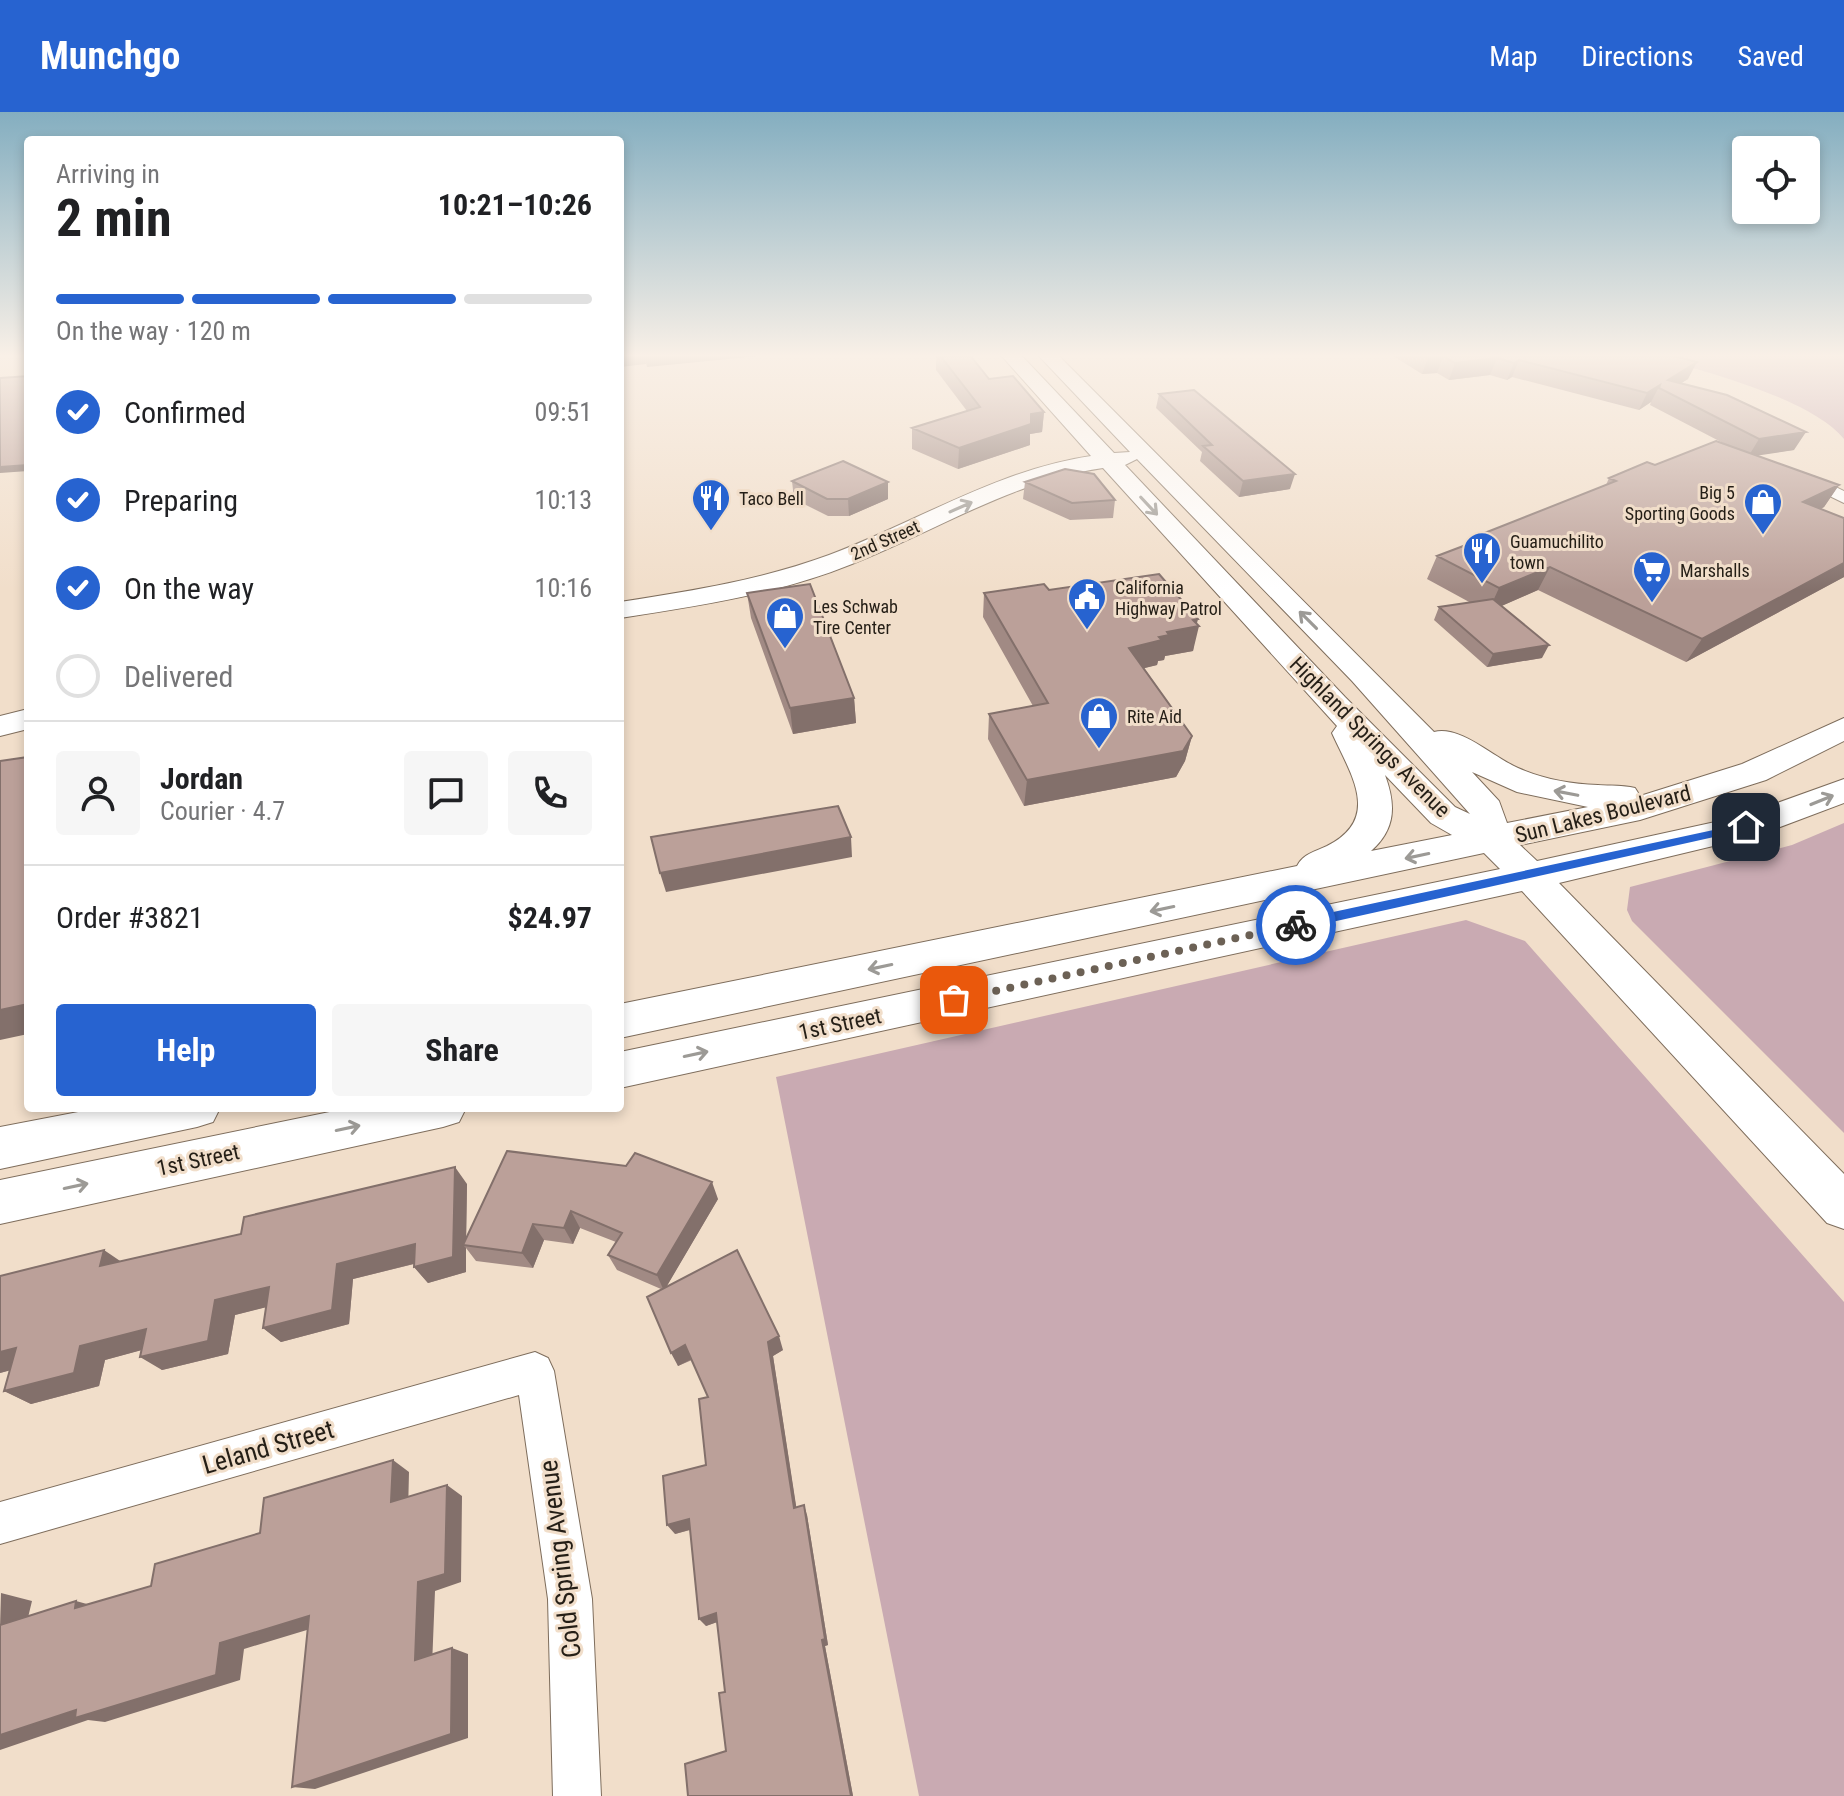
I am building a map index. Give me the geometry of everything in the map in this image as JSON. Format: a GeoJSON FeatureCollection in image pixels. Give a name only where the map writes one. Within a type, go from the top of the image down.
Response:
{"type":"FeatureCollection","features":[{"type":"Feature","properties":{"kind":"street","name":"Highland Springs Avenue"},"geometry":{"type":"LineString","coordinates":[[1081,433],[1334,704],[1443,815],[1493,841],[1528,874],[1844,1207]]}},
{"type":"Feature","properties":{"kind":"street","name":"Highland Springs Avenue"},"geometry":{"type":"LineString","coordinates":[[1123,433],[1363,675]]}},
{"type":"Feature","properties":{"kind":"street","name":"2nd Street"},"geometry":{"type":"LineString","coordinates":[[624,592],[702,580],[818,549],[1017,463],[1140,450]]}},
{"type":"Feature","properties":{"kind":"street","name":"2nd Street"},"geometry":{"type":"LineString","coordinates":[[624,609],[707,596],[798,574],[840,560],[1023,480],[1102,455]]}},
{"type":"Feature","properties":{"kind":"street"},"geometry":{"type":"LineString","coordinates":[[1813,481],[1844,498]]}},
{"type":"Feature","properties":{"kind":"street"},"geometry":{"type":"LineString","coordinates":[[1363,675],[1476,763],[1497,774],[1573,796],[1637,795],[1754,772]]}},
{"type":"Feature","properties":{"kind":"street"},"geometry":{"type":"LineString","coordinates":[[624,1020],[1493,841],[1487,809],[1363,675]]}},
{"type":"Feature","properties":{"kind":"street"},"geometry":{"type":"LineString","coordinates":[[0,705],[24,699]]}},
{"type":"Feature","properties":{"kind":"street"},"geometry":{"type":"LineString","coordinates":[[1233,894],[1341,855],[1358,843],[1372,826],[1378,810],[1377,793],[1334,704]]}},
{"type":"Feature","properties":{"kind":"street"},"geometry":{"type":"LineString","coordinates":[[0,718],[24,712]]}},
{"type":"Feature","properties":{"kind":"street"},"geometry":{"type":"LineString","coordinates":[[0,726],[24,720]]}},
{"type":"Feature","properties":{"kind":"street","name":"Sun Lakes Boulevard"},"geometry":{"type":"LineString","coordinates":[[1493,841],[1640,808],[1754,772],[1844,728]]}},
{"type":"Feature","properties":{"kind":"street","name":"Sun Lakes Boulevard"},"geometry":{"type":"LineString","coordinates":[[1528,874],[1746,827],[1844,790]]}},
{"type":"Feature","properties":{"kind":"street","name":"1st Street"},"geometry":{"type":"LineString","coordinates":[[624,1069],[1528,874]]}},
{"type":"Feature","properties":{"kind":"street"},"geometry":{"type":"LineString","coordinates":[[0,1148],[177,1112]]}},
{"type":"Feature","properties":{"kind":"street","name":"1st Street"},"geometry":{"type":"LineString","coordinates":[[0,1202],[424,1112]]}},
{"type":"Feature","properties":{"kind":"street","name":"Leland Street"},"geometry":{"type":"LineString","coordinates":[[0,1523],[535,1371]]}},
{"type":"Feature","properties":{"kind":"street","name":"Cold Spring Avenue"},"geometry":{"type":"LineString","coordinates":[[535,1371],[570,1599],[577,1796]]}},
{"type":"Feature","properties":{"kind":"shaded area"},"geometry":{"type":"Polygon","coordinates":[[[1844,823],[1844,1133],[1632,921],[1627,910],[1630,887],[1792,845],[1844,823]]]}},
{"type":"Feature","properties":{"kind":"shaded area"},"geometry":{"type":"Polygon","coordinates":[[[1466,920],[1525,941],[1844,1302],[1844,1796],[919,1796],[776,1077],[1466,920]]]}},
{"type":"Feature","properties":{"kind":"building"},"geometry":{"type":"Polygon","coordinates":[[[0,433],[24,433],[24,465],[0,467],[0,433]]]}},
{"type":"Feature","properties":{"kind":"building"},"geometry":{"type":"Polygon","coordinates":[[[923,433],[1005,433],[959,448],[923,433]]]}},
{"type":"Feature","properties":{"kind":"building"},"geometry":{"type":"Polygon","coordinates":[[[1199,433],[1245,433],[1295,474],[1243,481],[1203,446],[1212,445],[1199,433]]]}},
{"type":"Feature","properties":{"kind":"building"},"geometry":{"type":"Polygon","coordinates":[[[1746,433],[1802,433],[1759,439],[1746,433]]]}},
{"type":"Feature","properties":{"kind":"building"},"geometry":{"type":"Polygon","coordinates":[[[1716,441],[1839,485],[1803,502],[1844,518],[1844,563],[1702,639],[1550,567],[1499,588],[1437,556],[1487,537],[1482,534],[1616,481],[1609,478],[1647,462],[1655,465],[1716,441]]]}},
{"type":"Feature","properties":{"kind":"building"},"geometry":{"type":"Polygon","coordinates":[[[843,461],[888,482],[848,499],[827,499],[792,481],[843,461]]]}},
{"type":"Feature","properties":{"kind":"building"},"geometry":{"type":"Polygon","coordinates":[[[1065,469],[1094,474],[1115,500],[1072,503],[1025,482],[1065,469]]]}},
{"type":"Feature","properties":{"kind":"building"},"geometry":{"type":"Polygon","coordinates":[[[1159,574],[1198,619],[1193,620],[1199,626],[1167,632],[1169,635],[1159,637],[1162,640],[1129,648],[1192,736],[1183,751],[1027,780],[989,714],[1048,703],[984,593],[1044,584],[1049,590],[1159,574]]]}},
{"type":"Feature","properties":{"kind":"building"},"geometry":{"type":"Polygon","coordinates":[[[810,584],[854,698],[790,708],[747,593],[810,584]]]}},
{"type":"Feature","properties":{"kind":"building"},"geometry":{"type":"Polygon","coordinates":[[[1493,599],[1549,645],[1493,654],[1439,607],[1493,599]]]}},
{"type":"Feature","properties":{"kind":"building"},"geometry":{"type":"Polygon","coordinates":[[[24,758],[24,1005],[0,1010],[0,761],[24,758]]]}},
{"type":"Feature","properties":{"kind":"building"},"geometry":{"type":"Polygon","coordinates":[[[838,806],[851,837],[660,873],[651,837],[838,806]]]}},
{"type":"Feature","properties":{"kind":"building"},"geometry":{"type":"Polygon","coordinates":[[[507,1151],[626,1166],[635,1153],[712,1182],[657,1275],[608,1255],[622,1233],[571,1211],[564,1228],[533,1224],[522,1253],[463,1245],[507,1151]]]}},
{"type":"Feature","properties":{"kind":"building"},"geometry":{"type":"Polygon","coordinates":[[[455,1167],[453,1257],[414,1267],[415,1244],[337,1264],[332,1310],[263,1328],[269,1287],[215,1300],[208,1341],[140,1357],[146,1329],[80,1346],[74,1373],[4,1391],[16,1348],[0,1352],[0,1276],[104,1250],[100,1266],[241,1234],[244,1217],[455,1167]]]}},
{"type":"Feature","properties":{"kind":"building"},"geometry":{"type":"Polygon","coordinates":[[[737,1250],[779,1336],[768,1342],[794,1508],[804,1505],[825,1639],[822,1640],[851,1796],[688,1796],[685,1764],[726,1751],[719,1693],[725,1692],[716,1613],[699,1619],[689,1519],[667,1525],[663,1476],[706,1465],[699,1399],[708,1397],[685,1345],[671,1353],[647,1297],[737,1250]]]}},
{"type":"Feature","properties":{"kind":"building"},"geometry":{"type":"Polygon","coordinates":[[[393,1460],[391,1502],[447,1485],[445,1574],[418,1582],[415,1660],[452,1648],[451,1734],[292,1787],[309,1616],[220,1643],[216,1675],[75,1718],[76,1710],[0,1735],[0,1625],[76,1601],[75,1608],[151,1586],[155,1564],[260,1533],[264,1498],[393,1460]]]}},
{"type":"Feature","properties":{"kind":"way so far"},"geometry":{"type":"LineString","coordinates":[[954,1000],[1296,925]]}},
{"type":"Feature","properties":{"kind":"place","name":"Taco Bell"},"geometry":{"type":"Point","coordinates":[711,532]}},
{"type":"Feature","properties":{"kind":"place","name":"Big 5 Sporting Goods"},"geometry":{"type":"Point","coordinates":[1763,536]}},
{"type":"Feature","properties":{"kind":"place","name":"Guamuchilito town"},"geometry":{"type":"Point","coordinates":[1482,585]}},
{"type":"Feature","properties":{"kind":"place","name":"Marshalls"},"geometry":{"type":"Point","coordinates":[1652,604]}},
{"type":"Feature","properties":{"kind":"place","name":"California Highway Patrol"},"geometry":{"type":"Point","coordinates":[1087,631]}},
{"type":"Feature","properties":{"kind":"place","name":"Les Schwab Tire Center"},"geometry":{"type":"Point","coordinates":[785,650]}},
{"type":"Feature","properties":{"kind":"place","name":"Rite Aid"},"geometry":{"type":"Point","coordinates":[1099,750]}},
{"type":"Feature","properties":{"kind":"route"},"geometry":{"type":"LineString","coordinates":[[1296,925],[1746,827]]}}]}
